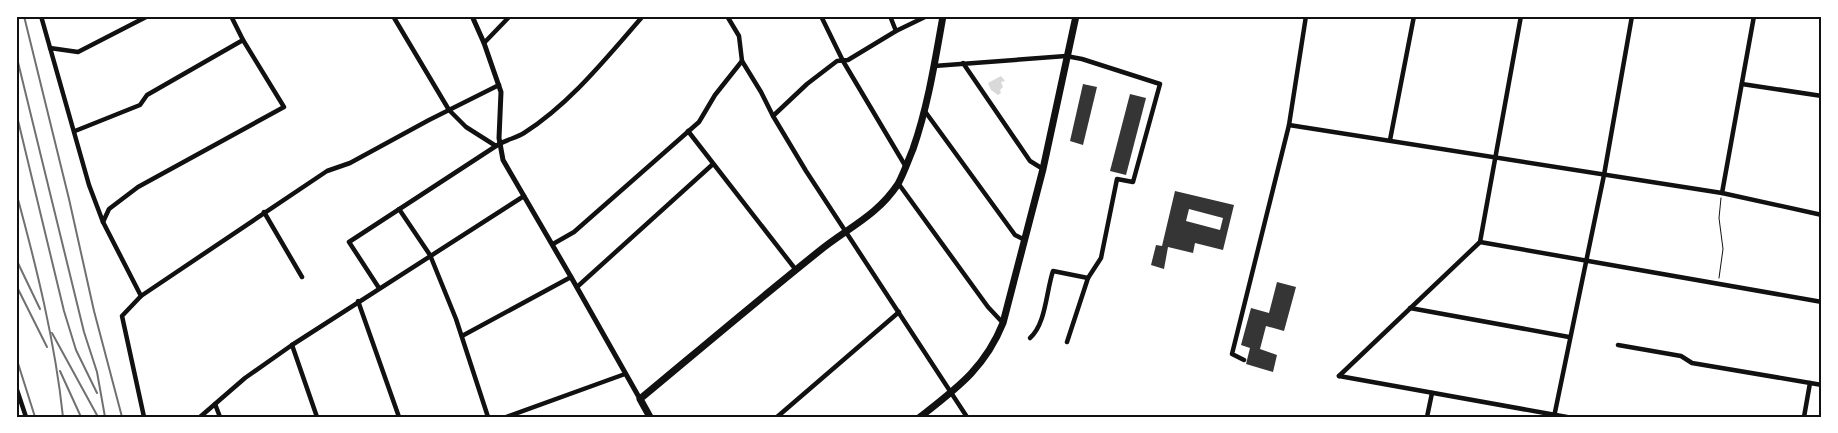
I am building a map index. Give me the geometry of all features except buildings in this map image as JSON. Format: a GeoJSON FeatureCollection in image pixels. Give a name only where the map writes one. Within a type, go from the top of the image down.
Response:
{"type":"FeatureCollection","features":[{"type":"Feature","properties":{"kind":"main road"},"geometry":{"type":"LineString","coordinates":[[650,417],[640,399],[796,270],[866,219],[884,202],[898,183],[906,167],[924,110],[943,16]]}},
{"type":"Feature","properties":{"kind":"main road"},"geometry":{"type":"LineString","coordinates":[[920,417],[952,392],[971,374],[987,355],[1003,323],[1043,168],[1076,16]]}},
{"type":"Feature","properties":{"kind":"street"},"geometry":{"type":"LineString","coordinates":[[41,16],[89,185],[103,222],[140,296]]}},
{"type":"Feature","properties":{"kind":"street"},"geometry":{"type":"LineString","coordinates":[[50,48],[78,52],[148,16]]}},
{"type":"Feature","properties":{"kind":"street"},"geometry":{"type":"LineString","coordinates":[[103,222],[109,209],[138,187],[284,107],[243,40],[231,16]]}},
{"type":"Feature","properties":{"kind":"street"},"geometry":{"type":"LineString","coordinates":[[393,16],[449,110],[466,127],[498,145]]}},
{"type":"Feature","properties":{"kind":"street"},"geometry":{"type":"LineString","coordinates":[[472,16],[499,85],[502,99],[498,145],[504,160],[553,244],[624,374],[640,399]]}},
{"type":"Feature","properties":{"kind":"street"},"geometry":{"type":"LineString","coordinates":[[484,43],[510,16]]}},
{"type":"Feature","properties":{"kind":"street"},"geometry":{"type":"LineString","coordinates":[[379,288],[349,242],[498,145],[525,132],[584,82],[643,16]]}},
{"type":"Feature","properties":{"kind":"street"},"geometry":{"type":"LineString","coordinates":[[727,16],[739,36],[742,61],[773,116],[967,417]]}},
{"type":"Feature","properties":{"kind":"street"},"geometry":{"type":"LineString","coordinates":[[821,16],[843,61],[906,167]]}},
{"type":"Feature","properties":{"kind":"street"},"geometry":{"type":"LineString","coordinates":[[890,16],[896,32]]}},
{"type":"Feature","properties":{"kind":"street"},"geometry":{"type":"LineString","coordinates":[[773,116],[807,84],[837,62],[848,60],[927,16]]}},
{"type":"Feature","properties":{"kind":"street"},"geometry":{"type":"LineString","coordinates":[[1244,360],[1232,354],[1289,124],[1306,16]]}},
{"type":"Feature","properties":{"kind":"street"},"geometry":{"type":"LineString","coordinates":[[1390,140],[1414,16]]}},
{"type":"Feature","properties":{"kind":"street"},"geometry":{"type":"LineString","coordinates":[[1521,16],[1480,242],[1339,376],[1567,417]]}},
{"type":"Feature","properties":{"kind":"street"},"geometry":{"type":"LineString","coordinates":[[1554,416],[1604,175],[1632,16]]}},
{"type":"Feature","properties":{"kind":"street"},"geometry":{"type":"LineString","coordinates":[[1722,193],[1754,16]]}},
{"type":"Feature","properties":{"kind":"street"},"geometry":{"type":"LineString","coordinates":[[75,131],[140,106],[147,95],[243,40]]}},
{"type":"Feature","properties":{"kind":"street"},"geometry":{"type":"LineString","coordinates":[[934,66],[1066,56],[1160,84],[1133,182],[1117,179],[1101,258],[1088,278],[1067,342]]}},
{"type":"Feature","properties":{"kind":"street"},"geometry":{"type":"LineString","coordinates":[[553,244],[574,232],[699,122],[714,95],[742,61]]}},
{"type":"Feature","properties":{"kind":"street"},"geometry":{"type":"LineString","coordinates":[[963,63],[1030,161],[1043,168]]}},
{"type":"Feature","properties":{"kind":"street"},"geometry":{"type":"LineString","coordinates":[[1742,84],[1822,96]]}},
{"type":"Feature","properties":{"kind":"street"},"geometry":{"type":"LineString","coordinates":[[144,417],[122,316],[140,296],[327,171],[350,163],[499,85]]}},
{"type":"Feature","properties":{"kind":"street"},"geometry":{"type":"LineString","coordinates":[[924,110],[1015,235],[1025,240]]}},
{"type":"Feature","properties":{"kind":"street"},"geometry":{"type":"LineString","coordinates":[[1289,124],[1722,193],[1822,215]]}},
{"type":"Feature","properties":{"kind":"street"},"geometry":{"type":"LineString","coordinates":[[688,131],[796,270]]}},
{"type":"Feature","properties":{"kind":"street"},"geometry":{"type":"LineString","coordinates":[[577,287],[713,164]]}},
{"type":"Feature","properties":{"kind":"street"},"geometry":{"type":"LineString","coordinates":[[898,183],[988,307],[1003,323]]}},
{"type":"Feature","properties":{"kind":"street"},"geometry":{"type":"LineString","coordinates":[[200,417],[246,378],[292,345],[524,196]]}},
{"type":"Feature","properties":{"kind":"street"},"geometry":{"type":"LineString","coordinates":[[399,209],[430,255],[462,336],[488,417]]}},
{"type":"Feature","properties":{"kind":"street"},"geometry":{"type":"LineString","coordinates":[[264,212],[302,277]]}},
{"type":"Feature","properties":{"kind":"street"},"geometry":{"type":"LineString","coordinates":[[1480,242],[1822,302]]}},
{"type":"Feature","properties":{"kind":"street"},"geometry":{"type":"LineString","coordinates":[[1030,338],[1037,332],[1041,322],[1053,271],[1088,278]]}},
{"type":"Feature","properties":{"kind":"street"},"geometry":{"type":"LineString","coordinates":[[462,336],[571,277]]}},
{"type":"Feature","properties":{"kind":"street"},"geometry":{"type":"LineString","coordinates":[[358,301],[398,417]]}},
{"type":"Feature","properties":{"kind":"street"},"geometry":{"type":"LineString","coordinates":[[1410,308],[1569,337]]}},
{"type":"Feature","properties":{"kind":"street"},"geometry":{"type":"LineString","coordinates":[[778,417],[899,312]]}},
{"type":"Feature","properties":{"kind":"street"},"geometry":{"type":"LineString","coordinates":[[292,345],[317,417]]}},
{"type":"Feature","properties":{"kind":"street"},"geometry":{"type":"LineString","coordinates":[[1618,345],[1681,356],[1692,363],[1822,385]]}},
{"type":"Feature","properties":{"kind":"street"},"geometry":{"type":"LineString","coordinates":[[506,417],[624,374]]}},
{"type":"Feature","properties":{"kind":"street"},"geometry":{"type":"LineString","coordinates":[[1804,417],[1810,383]]}},
{"type":"Feature","properties":{"kind":"street"},"geometry":{"type":"LineString","coordinates":[[16,387],[26,417]]}},
{"type":"Feature","properties":{"kind":"street"},"geometry":{"type":"LineString","coordinates":[[1427,417],[1432,393]]}},
{"type":"Feature","properties":{"kind":"street"},"geometry":{"type":"LineString","coordinates":[[215,404],[220,417]]}},
{"type":"Feature","properties":{"kind":"path"},"geometry":{"type":"LineString","coordinates":[[1718,284],[1724,250],[1719,218],[1722,193]]}},
{"type":"Feature","properties":{"kind":"shaded area"},"geometry":{"type":"Polygon","coordinates":[[[1001,76],[1005,81],[1001,82],[1003,87],[998,95],[991,90],[988,83],[1001,76]]]}},
{"type":"Feature","properties":{"kind":"railway"},"geometry":{"type":"LineString","coordinates":[[24,16],[69,199],[94,311],[122,417]]}},
{"type":"Feature","properties":{"kind":"railway"},"geometry":{"type":"LineString","coordinates":[[16,54],[84,332],[97,372],[105,417]]}},
{"type":"Feature","properties":{"kind":"railway"},"geometry":{"type":"LineString","coordinates":[[16,112],[64,311],[76,350],[97,393]]}},
{"type":"Feature","properties":{"kind":"railway"},"geometry":{"type":"LineString","coordinates":[[16,192],[44,303],[60,389],[63,417]]}},
{"type":"Feature","properties":{"kind":"railway"},"geometry":{"type":"LineString","coordinates":[[16,259],[40,309]]}},
{"type":"Feature","properties":{"kind":"railway"},"geometry":{"type":"LineString","coordinates":[[16,285],[47,347]]}},
{"type":"Feature","properties":{"kind":"railway"},"geometry":{"type":"LineString","coordinates":[[52,333],[98,417]]}},
{"type":"Feature","properties":{"kind":"railway"},"geometry":{"type":"LineString","coordinates":[[16,357],[35,417]]}},
{"type":"Feature","properties":{"kind":"railway"},"geometry":{"type":"LineString","coordinates":[[60,371],[81,417]]}}]}
